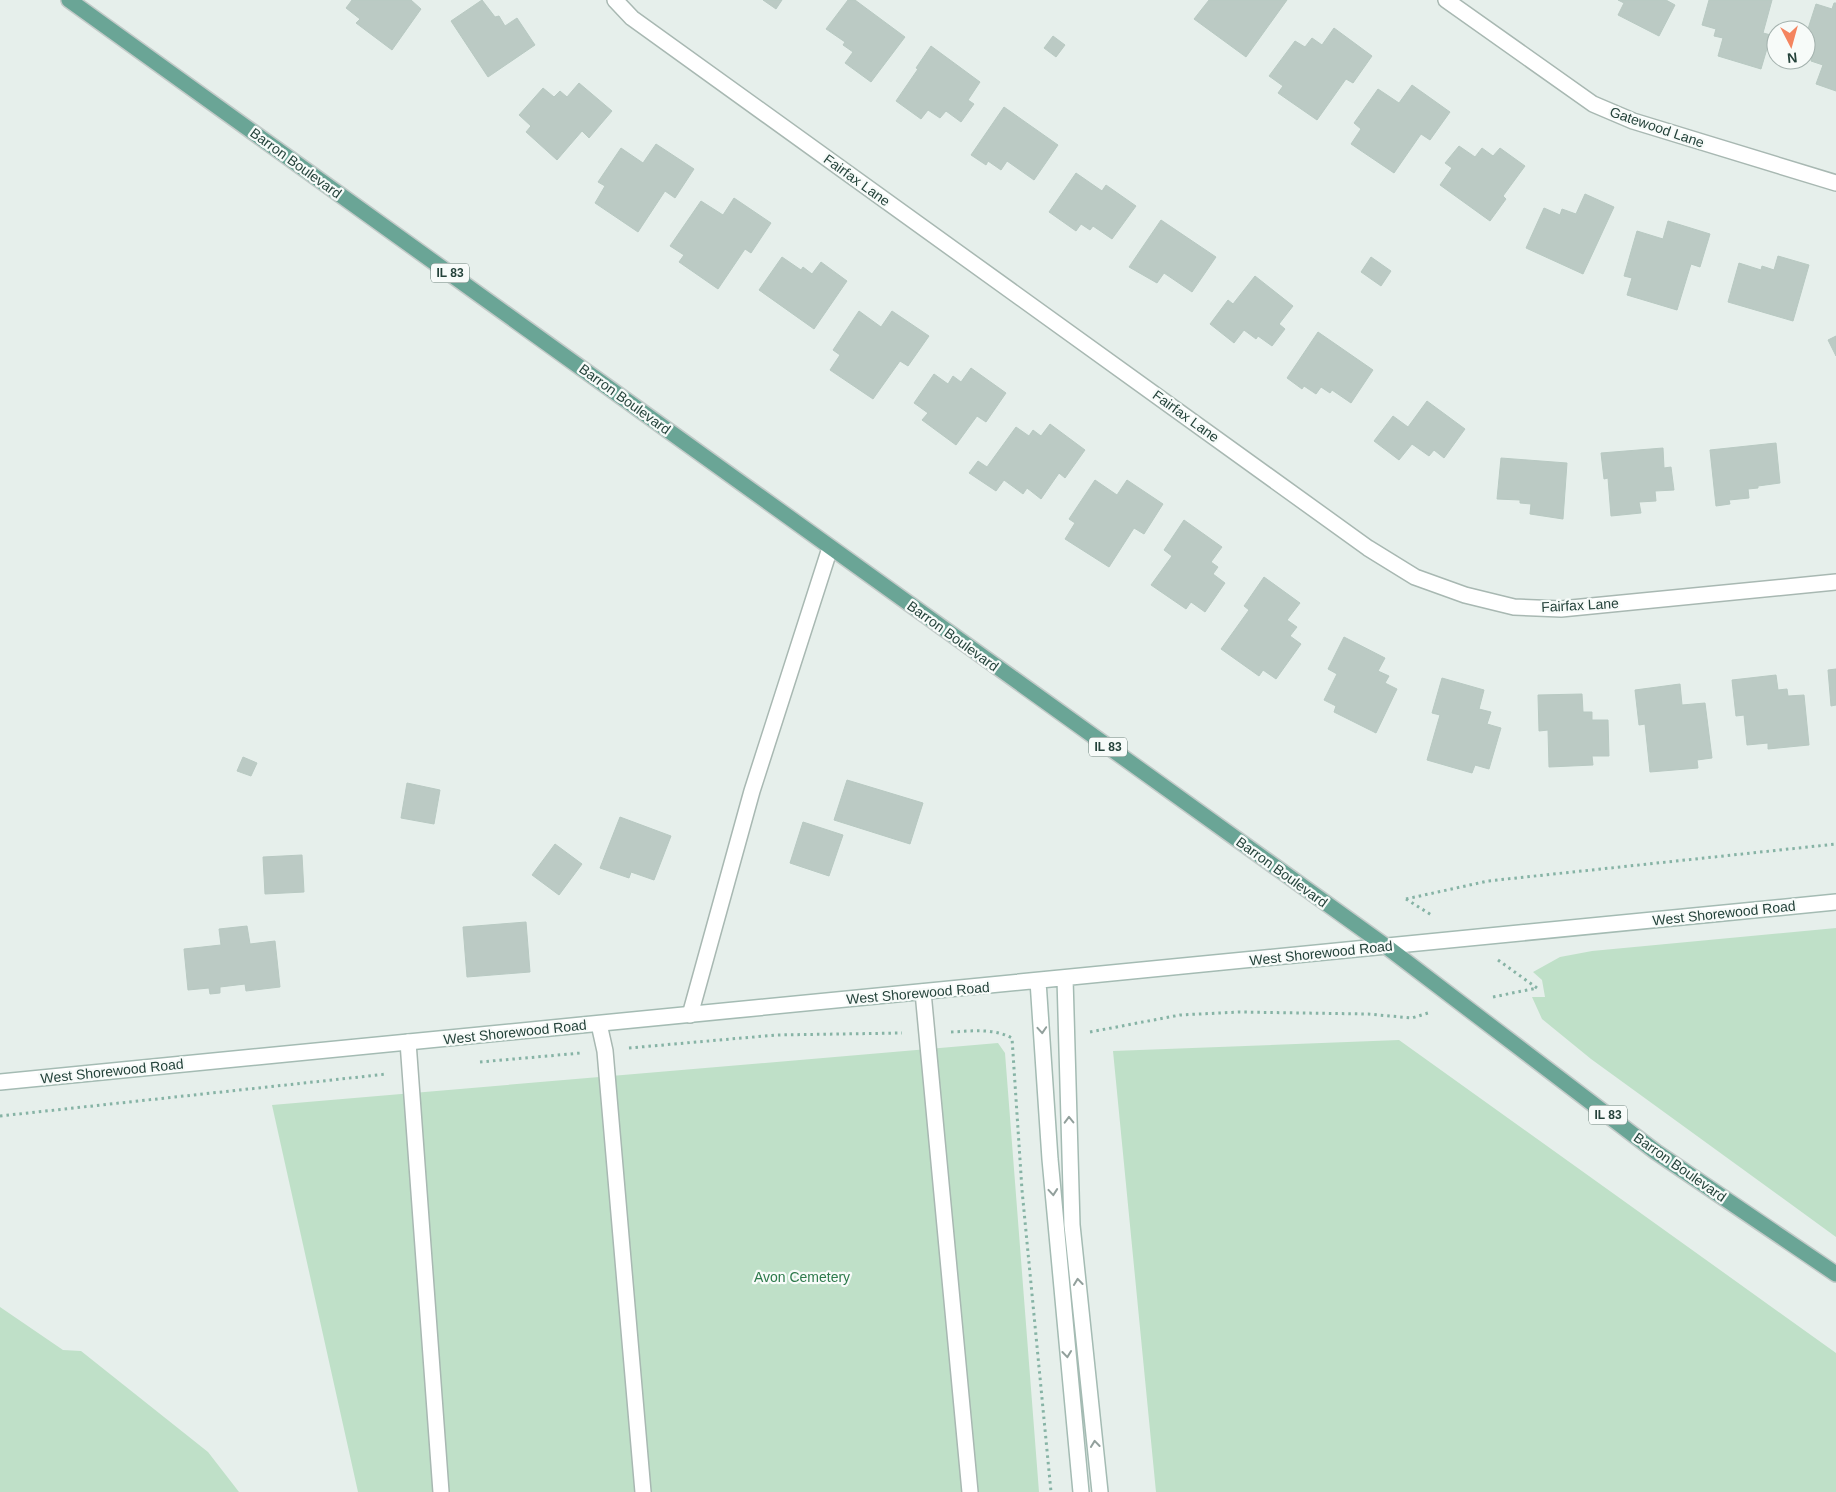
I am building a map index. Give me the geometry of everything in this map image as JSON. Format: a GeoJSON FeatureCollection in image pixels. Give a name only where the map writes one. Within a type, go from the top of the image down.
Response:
{"type":"FeatureCollection","features":[{"type":"Feature","properties":{"kind":"main road","name":"Barron Boulevard"},"geometry":{"type":"LineString","coordinates":[[69,0],[1387,947],[1656,1152],[1836,1274]]}},
{"type":"Feature","properties":{"kind":"street","name":"Fairfax Lane"},"geometry":{"type":"LineString","coordinates":[[615,0],[632,18],[1368,548],[1415,577],[1465,595],[1514,606],[1561,609],[1836,582]]}},
{"type":"Feature","properties":{"kind":"street","name":"Gatewood Lane"},"geometry":{"type":"LineString","coordinates":[[1446,0],[1593,104],[1633,121],[1836,183]]}},
{"type":"Feature","properties":{"kind":"street"},"geometry":{"type":"LineString","coordinates":[[690,1014],[752,791],[830,548]]}},
{"type":"Feature","properties":{"kind":"street","name":"West Shorewood Road"},"geometry":{"type":"LineString","coordinates":[[0,1082],[1836,902]]}},
{"type":"Feature","properties":{"kind":"street"},"geometry":{"type":"LineString","coordinates":[[1065,978],[1072,1226],[1100,1492]]}},
{"type":"Feature","properties":{"kind":"street"},"geometry":{"type":"LineString","coordinates":[[1038,981],[1050,1159],[1081,1492]]}},
{"type":"Feature","properties":{"kind":"street"},"geometry":{"type":"LineString","coordinates":[[923,992],[970,1492]]}},
{"type":"Feature","properties":{"kind":"street"},"geometry":{"type":"LineString","coordinates":[[599,1024],[605,1051],[643,1492]]}},
{"type":"Feature","properties":{"kind":"street"},"geometry":{"type":"LineString","coordinates":[[408,1042],[441,1492]]}},
{"type":"Feature","properties":{"kind":"path"},"geometry":{"type":"LineString","coordinates":[[1406,899],[1488,881],[1836,844]]}},
{"type":"Feature","properties":{"kind":"path"},"geometry":{"type":"LineString","coordinates":[[1067,1033],[1090,1032],[1180,1015],[1238,1012],[1368,1014],[1412,1018]]}},
{"type":"Feature","properties":{"kind":"path"},"geometry":{"type":"LineString","coordinates":[[479,1062],[776,1036],[989,1031],[1002,1033],[1012,1038],[1042,1035]]}},
{"type":"Feature","properties":{"kind":"path"},"geometry":{"type":"LineString","coordinates":[[1012,1038],[1022,1190],[1050,1492]]}},
{"type":"Feature","properties":{"kind":"path"},"geometry":{"type":"LineString","coordinates":[[0,1116],[378,1076],[410,1068]]}},
{"type":"Feature","properties":{"kind":"green space"},"geometry":{"type":"Polygon","coordinates":[[[1836,928],[1836,1237],[1591,1059],[1542,1019],[1532,997],[1545,997],[1542,980],[1533,972],[1560,957],[1592,951],[1836,928]]]}},
{"type":"Feature","properties":{"kind":"green space"},"geometry":{"type":"Polygon","coordinates":[[[1399,1040],[1836,1353],[1836,1492],[1156,1492],[1113,1051],[1399,1040]]]}},
{"type":"Feature","properties":{"kind":"green space","name":"Avon Cemetery"},"geometry":{"type":"Polygon","coordinates":[[[998,1043],[1005,1053],[1039,1492],[358,1492],[272,1105],[998,1043]]]}},
{"type":"Feature","properties":{"kind":"green space"},"geometry":{"type":"Polygon","coordinates":[[[0,1307],[63,1350],[81,1351],[208,1452],[239,1492],[0,1492],[0,1307]]]}},
{"type":"Feature","properties":{"kind":"building"},"geometry":{"type":"Polygon","coordinates":[[[352,0],[411,0],[421,9],[392,50],[356,23],[360,19],[346,8],[352,0]]]}},
{"type":"Feature","properties":{"kind":"building"},"geometry":{"type":"Polygon","coordinates":[[[482,0],[495,17],[499,16],[505,26],[517,18],[535,45],[488,77],[451,21],[482,0]]]}},
{"type":"Feature","properties":{"kind":"building"},"geometry":{"type":"Polygon","coordinates":[[[763,0],[782,0],[776,9],[763,0]]]}},
{"type":"Feature","properties":{"kind":"building"},"geometry":{"type":"Polygon","coordinates":[[[848,0],[855,0],[905,37],[871,82],[845,63],[853,52],[843,45],[845,42],[826,29],[848,0]]]}},
{"type":"Feature","properties":{"kind":"building"},"geometry":{"type":"Polygon","coordinates":[[[1209,0],[1287,0],[1246,57],[1194,19],[1209,0]]]}},
{"type":"Feature","properties":{"kind":"building"},"geometry":{"type":"Polygon","coordinates":[[[1618,0],[1666,0],[1675,5],[1659,36],[1618,15],[1624,3],[1618,0]]]}},
{"type":"Feature","properties":{"kind":"building"},"geometry":{"type":"Polygon","coordinates":[[[1709,0],[1772,0],[1763,33],[1766,34],[1766,52],[1761,69],[1718,56],[1723,38],[1714,36],[1716,29],[1702,25],[1709,0]]]}},
{"type":"Feature","properties":{"kind":"building"},"geometry":{"type":"Polygon","coordinates":[[[1834,3],[1836,3],[1836,91],[1816,84],[1823,65],[1816,63],[1816,20],[1811,20],[1816,4],[1832,9],[1834,3]]]}},
{"type":"Feature","properties":{"kind":"building"},"geometry":{"type":"Polygon","coordinates":[[[1334,28],[1372,56],[1353,83],[1346,79],[1317,120],[1278,93],[1283,86],[1269,76],[1295,41],[1305,47],[1312,38],[1322,45],[1334,28]]]}},
{"type":"Feature","properties":{"kind":"building"},"geometry":{"type":"Polygon","coordinates":[[[1053,36],[1065,45],[1056,57],[1044,48],[1053,36]]]}},
{"type":"Feature","properties":{"kind":"building"},"geometry":{"type":"Polygon","coordinates":[[[931,46],[980,82],[968,100],[974,104],[961,122],[946,111],[940,118],[928,110],[921,119],[896,101],[931,46]]]}},
{"type":"Feature","properties":{"kind":"building"},"geometry":{"type":"Polygon","coordinates":[[[579,83],[612,111],[589,138],[582,131],[557,160],[526,132],[531,126],[519,115],[543,88],[554,97],[560,91],[567,97],[579,83]]]}},
{"type":"Feature","properties":{"kind":"building"},"geometry":{"type":"Polygon","coordinates":[[[1412,85],[1450,112],[1430,140],[1421,134],[1394,173],[1351,144],[1361,129],[1354,123],[1378,89],[1399,103],[1412,85]]]}},
{"type":"Feature","properties":{"kind":"building"},"geometry":{"type":"Polygon","coordinates":[[[1004,107],[1058,145],[1034,180],[1007,161],[1001,170],[988,161],[986,165],[971,155],[1004,107]]]}},
{"type":"Feature","properties":{"kind":"building"},"geometry":{"type":"Polygon","coordinates":[[[656,144],[694,169],[675,198],[665,191],[638,232],[595,203],[605,186],[598,182],[621,148],[643,163],[656,144]]]}},
{"type":"Feature","properties":{"kind":"building"},"geometry":{"type":"Polygon","coordinates":[[[1459,146],[1475,157],[1482,148],[1493,156],[1500,148],[1525,166],[1503,196],[1506,199],[1490,221],[1440,185],[1452,168],[1445,163],[1459,146]]]}},
{"type":"Feature","properties":{"kind":"building"},"geometry":{"type":"Polygon","coordinates":[[[1076,173],[1102,191],[1106,185],[1136,206],[1112,239],[1093,226],[1090,230],[1081,224],[1076,231],[1049,212],[1076,173]]]}},
{"type":"Feature","properties":{"kind":"building"},"geometry":{"type":"Polygon","coordinates":[[[1585,194],[1614,207],[1583,274],[1526,248],[1544,208],[1560,215],[1562,209],[1576,214],[1585,194]]]}},
{"type":"Feature","properties":{"kind":"building"},"geometry":{"type":"Polygon","coordinates":[[[734,198],[771,223],[751,253],[745,249],[718,289],[679,262],[684,255],[670,246],[701,201],[723,215],[734,198]]]}},
{"type":"Feature","properties":{"kind":"building"},"geometry":{"type":"Polygon","coordinates":[[[1161,220],[1216,257],[1192,292],[1164,273],[1157,283],[1129,267],[1161,220]]]}},
{"type":"Feature","properties":{"kind":"building"},"geometry":{"type":"Polygon","coordinates":[[[1668,221],[1710,234],[1700,267],[1691,264],[1677,310],[1627,295],[1632,278],[1624,276],[1637,231],[1663,239],[1668,221]]]}},
{"type":"Feature","properties":{"kind":"building"},"geometry":{"type":"Polygon","coordinates":[[[1778,256],[1809,265],[1793,321],[1728,302],[1739,263],[1761,270],[1762,266],[1774,270],[1778,256]]]}},
{"type":"Feature","properties":{"kind":"building"},"geometry":{"type":"Polygon","coordinates":[[[782,257],[801,270],[803,267],[812,274],[821,262],[847,281],[814,329],[759,290],[782,257]]]}},
{"type":"Feature","properties":{"kind":"building"},"geometry":{"type":"Polygon","coordinates":[[[1371,257],[1391,271],[1381,286],[1361,272],[1371,257]]]}},
{"type":"Feature","properties":{"kind":"building"},"geometry":{"type":"Polygon","coordinates":[[[1255,276],[1293,306],[1279,324],[1285,329],[1272,346],[1258,336],[1256,339],[1244,330],[1234,343],[1210,324],[1228,300],[1233,304],[1255,276]]]}},
{"type":"Feature","properties":{"kind":"building"},"geometry":{"type":"Polygon","coordinates":[[[859,311],[881,327],[892,311],[929,336],[908,366],[900,361],[873,399],[830,370],[840,355],[833,350],[859,311]]]}},
{"type":"Feature","properties":{"kind":"building"},"geometry":{"type":"Polygon","coordinates":[[[1318,332],[1373,370],[1351,403],[1332,390],[1330,393],[1321,387],[1316,394],[1304,386],[1302,389],[1287,378],[1318,332]]]}},
{"type":"Feature","properties":{"kind":"building"},"geometry":{"type":"Polygon","coordinates":[[[1836,336],[1836,356],[1828,340],[1836,336]]]}},
{"type":"Feature","properties":{"kind":"building"},"geometry":{"type":"Polygon","coordinates":[[[971,368],[1006,393],[986,422],[977,416],[956,445],[922,420],[928,413],[914,403],[934,374],[948,384],[953,376],[961,382],[971,368]]]}},
{"type":"Feature","properties":{"kind":"building"},"geometry":{"type":"Polygon","coordinates":[[[1427,401],[1465,429],[1444,458],[1434,450],[1429,456],[1412,444],[1399,460],[1374,441],[1393,416],[1408,427],[1427,401]]]}},
{"type":"Feature","properties":{"kind":"building"},"geometry":{"type":"Polygon","coordinates":[[[1050,424],[1085,450],[1065,478],[1059,473],[1041,499],[1027,488],[1023,494],[1004,480],[996,491],[969,473],[978,461],[987,467],[1016,427],[1029,436],[1033,430],[1041,436],[1050,424]]]}},
{"type":"Feature","properties":{"kind":"building"},"geometry":{"type":"Polygon","coordinates":[[[1776,443],[1780,483],[1748,489],[1749,498],[1729,500],[1730,504],[1716,506],[1710,450],[1776,443]]]}},
{"type":"Feature","properties":{"kind":"building"},"geometry":{"type":"Polygon","coordinates":[[[1663,448],[1664,468],[1671,467],[1674,490],[1655,491],[1656,501],[1639,502],[1641,513],[1611,516],[1608,478],[1604,479],[1601,453],[1663,448]]]}},
{"type":"Feature","properties":{"kind":"building"},"geometry":{"type":"Polygon","coordinates":[[[1501,458],[1567,463],[1563,519],[1530,514],[1531,504],[1520,503],[1520,500],[1497,499],[1501,458]]]}},
{"type":"Feature","properties":{"kind":"building"},"geometry":{"type":"Polygon","coordinates":[[[1095,480],[1117,495],[1127,480],[1163,504],[1144,534],[1134,528],[1109,567],[1065,539],[1075,523],[1069,519],[1095,480]]]}},
{"type":"Feature","properties":{"kind":"building"},"geometry":{"type":"Polygon","coordinates":[[[1184,520],[1222,547],[1211,562],[1218,567],[1213,574],[1225,583],[1205,612],[1191,602],[1186,609],[1151,585],[1172,556],[1164,550],[1184,520]]]}},
{"type":"Feature","properties":{"kind":"building"},"geometry":{"type":"Polygon","coordinates":[[[1264,577],[1300,603],[1287,620],[1297,627],[1290,636],[1301,644],[1276,679],[1263,670],[1259,676],[1221,649],[1249,610],[1244,606],[1264,577]]]}},
{"type":"Feature","properties":{"kind":"building"},"geometry":{"type":"Polygon","coordinates":[[[1344,637],[1385,658],[1378,671],[1389,676],[1385,683],[1397,689],[1376,733],[1334,712],[1336,706],[1324,700],[1337,674],[1328,669],[1344,637]]]}},
{"type":"Feature","properties":{"kind":"building"},"geometry":{"type":"Polygon","coordinates":[[[1836,669],[1836,705],[1831,706],[1828,670],[1836,669]]]}},
{"type":"Feature","properties":{"kind":"building"},"geometry":{"type":"Polygon","coordinates":[[[1776,675],[1778,690],[1787,689],[1788,696],[1804,695],[1809,745],[1768,749],[1768,743],[1747,745],[1744,715],[1736,716],[1732,680],[1776,675]]]}},
{"type":"Feature","properties":{"kind":"building"},"geometry":{"type":"Polygon","coordinates":[[[1442,678],[1484,690],[1479,709],[1491,712],[1487,724],[1501,728],[1489,769],[1475,765],[1472,773],[1427,760],[1440,715],[1432,713],[1442,678]]]}},
{"type":"Feature","properties":{"kind":"building"},"geometry":{"type":"Polygon","coordinates":[[[1680,684],[1682,705],[1705,703],[1712,758],[1697,760],[1698,768],[1650,772],[1645,724],[1639,725],[1635,690],[1680,684]]]}},
{"type":"Feature","properties":{"kind":"building"},"geometry":{"type":"Polygon","coordinates":[[[1582,694],[1583,712],[1592,712],[1592,720],[1608,720],[1609,756],[1592,756],[1593,765],[1549,767],[1548,730],[1539,731],[1538,695],[1582,694]]]}},
{"type":"Feature","properties":{"kind":"building"},"geometry":{"type":"Polygon","coordinates":[[[243,757],[257,763],[251,776],[237,771],[243,757]]]}},
{"type":"Feature","properties":{"kind":"building"},"geometry":{"type":"Polygon","coordinates":[[[847,780],[923,803],[910,844],[834,820],[847,780]]]}},
{"type":"Feature","properties":{"kind":"building"},"geometry":{"type":"Polygon","coordinates":[[[407,783],[440,790],[434,824],[401,818],[407,783]]]}},
{"type":"Feature","properties":{"kind":"building"},"geometry":{"type":"Polygon","coordinates":[[[620,817],[671,836],[654,880],[631,872],[629,878],[600,868],[620,817]]]}},
{"type":"Feature","properties":{"kind":"building"},"geometry":{"type":"Polygon","coordinates":[[[803,822],[843,835],[829,876],[790,863],[803,822]]]}},
{"type":"Feature","properties":{"kind":"building"},"geometry":{"type":"Polygon","coordinates":[[[555,844],[582,864],[559,895],[532,875],[555,844]]]}},
{"type":"Feature","properties":{"kind":"building"},"geometry":{"type":"Polygon","coordinates":[[[302,855],[304,892],[265,894],[263,857],[302,855]]]}},
{"type":"Feature","properties":{"kind":"building"},"geometry":{"type":"Polygon","coordinates":[[[526,922],[530,972],[467,977],[463,927],[526,922]]]}},
{"type":"Feature","properties":{"kind":"building"},"geometry":{"type":"Polygon","coordinates":[[[247,926],[250,944],[275,941],[280,987],[246,991],[245,984],[220,987],[220,993],[210,994],[209,988],[188,990],[184,949],[221,945],[219,929],[247,926]]]}}]}
